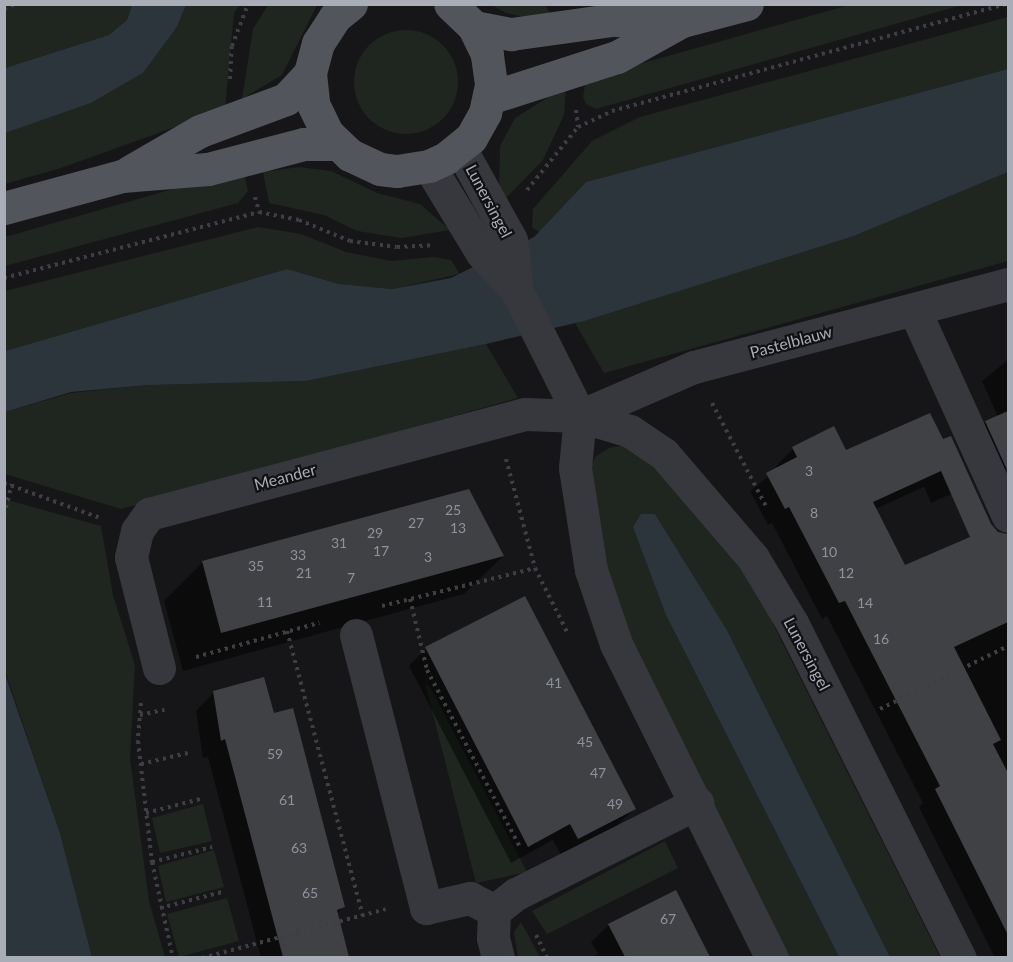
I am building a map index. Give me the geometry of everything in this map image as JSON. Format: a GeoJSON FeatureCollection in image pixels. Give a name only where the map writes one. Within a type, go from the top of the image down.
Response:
{"type":"FeatureCollection","features":[{"type":"Feature","properties":{"kind":"main road"},"geometry":{"type":"LineString","coordinates":[[122,176],[200,131],[286,99],[310,73],[325,29],[351,4]]}},
{"type":"Feature","properties":{"kind":"main road"},"geometry":{"type":"LineString","coordinates":[[310,73],[319,119],[337,144],[350,155],[380,169],[414,170],[429,166],[460,148],[478,126],[489,99],[487,54],[474,27],[450,4]]}},
{"type":"Feature","properties":{"kind":"main road"},"geometry":{"type":"LineString","coordinates":[[489,99],[616,57],[682,21],[747,4]]}},
{"type":"Feature","properties":{"kind":"main road"},"geometry":{"type":"LineString","coordinates":[[474,27],[511,34],[610,20],[682,21]]}},
{"type":"Feature","properties":{"kind":"main road"},"geometry":{"type":"LineString","coordinates":[[4,208],[122,176],[208,169],[245,156],[304,144],[337,144]]}},
{"type":"Feature","properties":{"kind":"street","name":"Lunersingel"},"geometry":{"type":"LineString","coordinates":[[460,148],[496,246],[580,416],[630,431],[664,454],[753,558],[802,644],[960,957]]}},
{"type":"Feature","properties":{"kind":"street","name":"Lunersingel"},"geometry":{"type":"LineString","coordinates":[[429,166],[496,246]]}},
{"type":"Feature","properties":{"kind":"street","name":"Pastelblauw"},"geometry":{"type":"LineString","coordinates":[[580,416],[694,367],[1008,284]]}},
{"type":"Feature","properties":{"kind":"street"},"geometry":{"type":"LineString","coordinates":[[914,309],[1008,516]]}},
{"type":"Feature","properties":{"kind":"street","name":"Meander"},"geometry":{"type":"LineString","coordinates":[[137,531],[149,514],[495,421],[525,414],[580,416]]}},
{"type":"Feature","properties":{"kind":"street"},"geometry":{"type":"LineString","coordinates":[[580,416],[575,468],[591,570],[616,644],[772,957]]}},
{"type":"Feature","properties":{"kind":"street"},"geometry":{"type":"LineString","coordinates":[[137,531],[130,557],[159,668]]}},
{"type":"Feature","properties":{"kind":"street"},"geometry":{"type":"LineString","coordinates":[[356,635],[426,908],[470,898],[494,911]]}},
{"type":"Feature","properties":{"kind":"street"},"geometry":{"type":"LineString","coordinates":[[494,911],[539,882],[697,803]]}},
{"type":"Feature","properties":{"kind":"street"},"geometry":{"type":"LineString","coordinates":[[494,911],[493,938],[498,957]]}},
{"type":"Feature","properties":{"kind":"path"},"geometry":{"type":"LineString","coordinates":[[4,9],[15,4]]}},
{"type":"Feature","properties":{"kind":"path"},"geometry":{"type":"LineString","coordinates":[[4,483],[12,484],[24,492],[38,493],[137,531]]}},
{"type":"Feature","properties":{"kind":"path"},"geometry":{"type":"LineString","coordinates":[[4,515],[12,484]]}},
{"type":"Feature","properties":{"kind":"path"},"geometry":{"type":"LineString","coordinates":[[410,599],[427,670],[539,882]]}},
{"type":"Feature","properties":{"kind":"path"},"geometry":{"type":"LineString","coordinates":[[287,631],[363,916]]}},
{"type":"Feature","properties":{"kind":"path"},"geometry":{"type":"LineString","coordinates":[[872,714],[1008,646]]}},
{"type":"Feature","properties":{"kind":"path"},"geometry":{"type":"LineString","coordinates":[[159,668],[142,674],[141,764],[152,862],[160,908],[173,957]]}},
{"type":"Feature","properties":{"kind":"path"},"geometry":{"type":"LineString","coordinates":[[140,715],[167,709]]}},
{"type":"Feature","properties":{"kind":"path"},"geometry":{"type":"LineString","coordinates":[[141,764],[188,753]]}},
{"type":"Feature","properties":{"kind":"path"},"geometry":{"type":"LineString","coordinates":[[146,813],[200,799]]}},
{"type":"Feature","properties":{"kind":"path"},"geometry":{"type":"LineString","coordinates":[[152,862],[212,846]]}},
{"type":"Feature","properties":{"kind":"path"},"geometry":{"type":"LineString","coordinates":[[160,908],[222,892]]}},
{"type":"Feature","properties":{"kind":"path"},"geometry":{"type":"LineString","coordinates":[[202,957],[424,898]]}},
{"type":"Feature","properties":{"kind":"path"},"geometry":{"type":"LineString","coordinates":[[280,937],[286,957]]}},
{"type":"Feature","properties":{"kind":"shaded area"},"geometry":{"type":"Polygon","coordinates":[[[5,5],[132,5],[127,20],[109,35],[5,68],[5,5]]]}},
{"type":"Feature","properties":{"kind":"shaded area"},"geometry":{"type":"Polygon","coordinates":[[[132,5],[186,5],[177,27],[143,73],[91,103],[5,133],[5,68],[109,35],[127,20],[132,5]]]}},
{"type":"Feature","properties":{"kind":"shaded area"},"geometry":{"type":"Polygon","coordinates":[[[186,5],[240,5],[234,13],[225,109],[61,168],[5,184],[4,133],[91,103],[143,73],[177,27],[186,5]]]}},
{"type":"Feature","properties":{"kind":"shaded area"},"geometry":{"type":"Polygon","coordinates":[[[268,5],[317,5],[282,75],[242,99],[253,29],[268,5]]]}},
{"type":"Feature","properties":{"kind":"shaded area"},"geometry":{"type":"Polygon","coordinates":[[[492,5],[545,5],[553,18],[532,19],[506,13],[492,5]]]}},
{"type":"Feature","properties":{"kind":"shaded area"},"geometry":{"type":"Polygon","coordinates":[[[849,5],[962,5],[596,109],[586,104],[583,97],[586,79],[849,5]]]}},
{"type":"Feature","properties":{"kind":"shaded area"},"geometry":{"type":"Polygon","coordinates":[[[1008,17],[1008,69],[586,182],[539,232],[532,227],[533,209],[592,141],[640,117],[1008,17]]]}},
{"type":"Feature","properties":{"kind":"shaded area"},"geometry":{"type":"Polygon","coordinates":[[[406,30],[426,34],[443,45],[454,62],[458,82],[454,102],[443,119],[426,130],[406,134],[386,130],[369,119],[358,102],[354,82],[358,62],[369,45],[386,34],[406,30]]]}},
{"type":"Feature","properties":{"kind":"shaded area"},"geometry":{"type":"Polygon","coordinates":[[[1008,69],[1008,172],[854,236],[584,321],[486,344],[306,381],[149,385],[71,392],[5,412],[5,351],[287,269],[339,284],[392,289],[451,278],[534,237],[586,182],[1008,69]]]}},
{"type":"Feature","properties":{"kind":"shaded area"},"geometry":{"type":"Polygon","coordinates":[[[566,86],[564,115],[543,160],[503,201],[499,193],[500,146],[515,118],[566,86]]]}},
{"type":"Feature","properties":{"kind":"shaded area"},"geometry":{"type":"Polygon","coordinates":[[[299,167],[331,171],[377,193],[420,204],[450,230],[402,238],[357,231],[324,215],[269,203],[263,172],[299,167]]]}},
{"type":"Feature","properties":{"kind":"shaded area"},"geometry":{"type":"Polygon","coordinates":[[[1008,172],[1008,261],[604,373],[575,323],[854,236],[1008,172]]]}},
{"type":"Feature","properties":{"kind":"shaded area"},"geometry":{"type":"Polygon","coordinates":[[[244,174],[248,191],[238,203],[5,266],[5,237],[194,183],[244,174]]]}},
{"type":"Feature","properties":{"kind":"shaded area"},"geometry":{"type":"Polygon","coordinates":[[[258,227],[301,234],[346,252],[391,261],[433,257],[451,260],[460,274],[392,289],[339,284],[287,269],[5,351],[5,291],[258,227]]]}},
{"type":"Feature","properties":{"kind":"shaded area"},"geometry":{"type":"Polygon","coordinates":[[[486,344],[518,398],[121,509],[5,474],[5,412],[71,393],[149,385],[306,381],[486,344]]]}},
{"type":"Feature","properties":{"kind":"shaded area"},"geometry":{"type":"Polygon","coordinates":[[[626,445],[646,454],[734,558],[768,614],[940,957],[890,957],[727,630],[655,514],[666,615],[839,957],[784,957],[630,648],[611,592],[589,472],[595,457],[609,448],[626,445]]]}},
{"type":"Feature","properties":{"kind":"shaded area"},"geometry":{"type":"Polygon","coordinates":[[[4,499],[101,526],[113,595],[135,665],[130,758],[149,901],[165,957],[92,957],[60,833],[5,671],[4,499]]]}},
{"type":"Feature","properties":{"kind":"shaded area"},"geometry":{"type":"Polygon","coordinates":[[[641,514],[655,514],[727,630],[890,957],[839,957],[666,615],[633,527],[641,514]]]}},
{"type":"Feature","properties":{"kind":"shaded area"},"geometry":{"type":"Polygon","coordinates":[[[4,671],[60,833],[92,957],[5,957],[4,671]]]}},
{"type":"Feature","properties":{"kind":"shaded area"},"geometry":{"type":"Polygon","coordinates":[[[425,683],[430,687],[527,872],[476,883],[425,683]]]}},
{"type":"Feature","properties":{"kind":"shaded area"},"geometry":{"type":"Polygon","coordinates":[[[203,804],[212,841],[160,853],[152,818],[203,804]]]}},
{"type":"Feature","properties":{"kind":"shaded area"},"geometry":{"type":"Polygon","coordinates":[[[665,841],[678,868],[547,934],[532,911],[665,841]]]}},
{"type":"Feature","properties":{"kind":"shaded area"},"geometry":{"type":"Polygon","coordinates":[[[214,850],[224,887],[166,902],[158,866],[214,850]]]}},
{"type":"Feature","properties":{"kind":"shaded area"},"geometry":{"type":"Polygon","coordinates":[[[227,898],[239,941],[179,957],[167,914],[227,898]]]}},
{"type":"Feature","properties":{"kind":"shaded area"},"geometry":{"type":"Polygon","coordinates":[[[521,922],[540,957],[518,957],[514,932],[521,922]]]}},
{"type":"Feature","properties":{"kind":"building"},"geometry":{"type":"Polygon","coordinates":[[[1008,411],[1008,472],[985,421],[1008,411]]]}},
{"type":"Feature","properties":{"kind":"building"},"geometry":{"type":"Polygon","coordinates":[[[930,413],[943,439],[951,436],[991,524],[998,532],[1008,534],[1008,622],[954,647],[1001,740],[993,744],[1008,773],[1008,935],[935,789],[940,786],[845,601],[839,603],[789,507],[785,509],[766,473],[797,457],[792,447],[834,426],[846,450],[930,413]],[[941,471],[873,502],[905,565],[970,537],[941,471]]]}},
{"type":"Feature","properties":{"kind":"building"},"geometry":{"type":"Polygon","coordinates":[[[469,489],[504,556],[221,633],[202,561],[469,489]]]}},
{"type":"Feature","properties":{"kind":"building"},"geometry":{"type":"Polygon","coordinates":[[[525,596],[636,809],[578,839],[570,824],[528,847],[425,647],[525,596]]]}},
{"type":"Feature","properties":{"kind":"building"},"geometry":{"type":"Polygon","coordinates":[[[264,677],[274,713],[293,708],[345,907],[337,910],[349,957],[283,957],[225,739],[221,741],[213,691],[264,677]]]}},
{"type":"Feature","properties":{"kind":"building"},"geometry":{"type":"Polygon","coordinates":[[[676,890],[710,957],[625,957],[608,924],[676,890]]]}}]}
